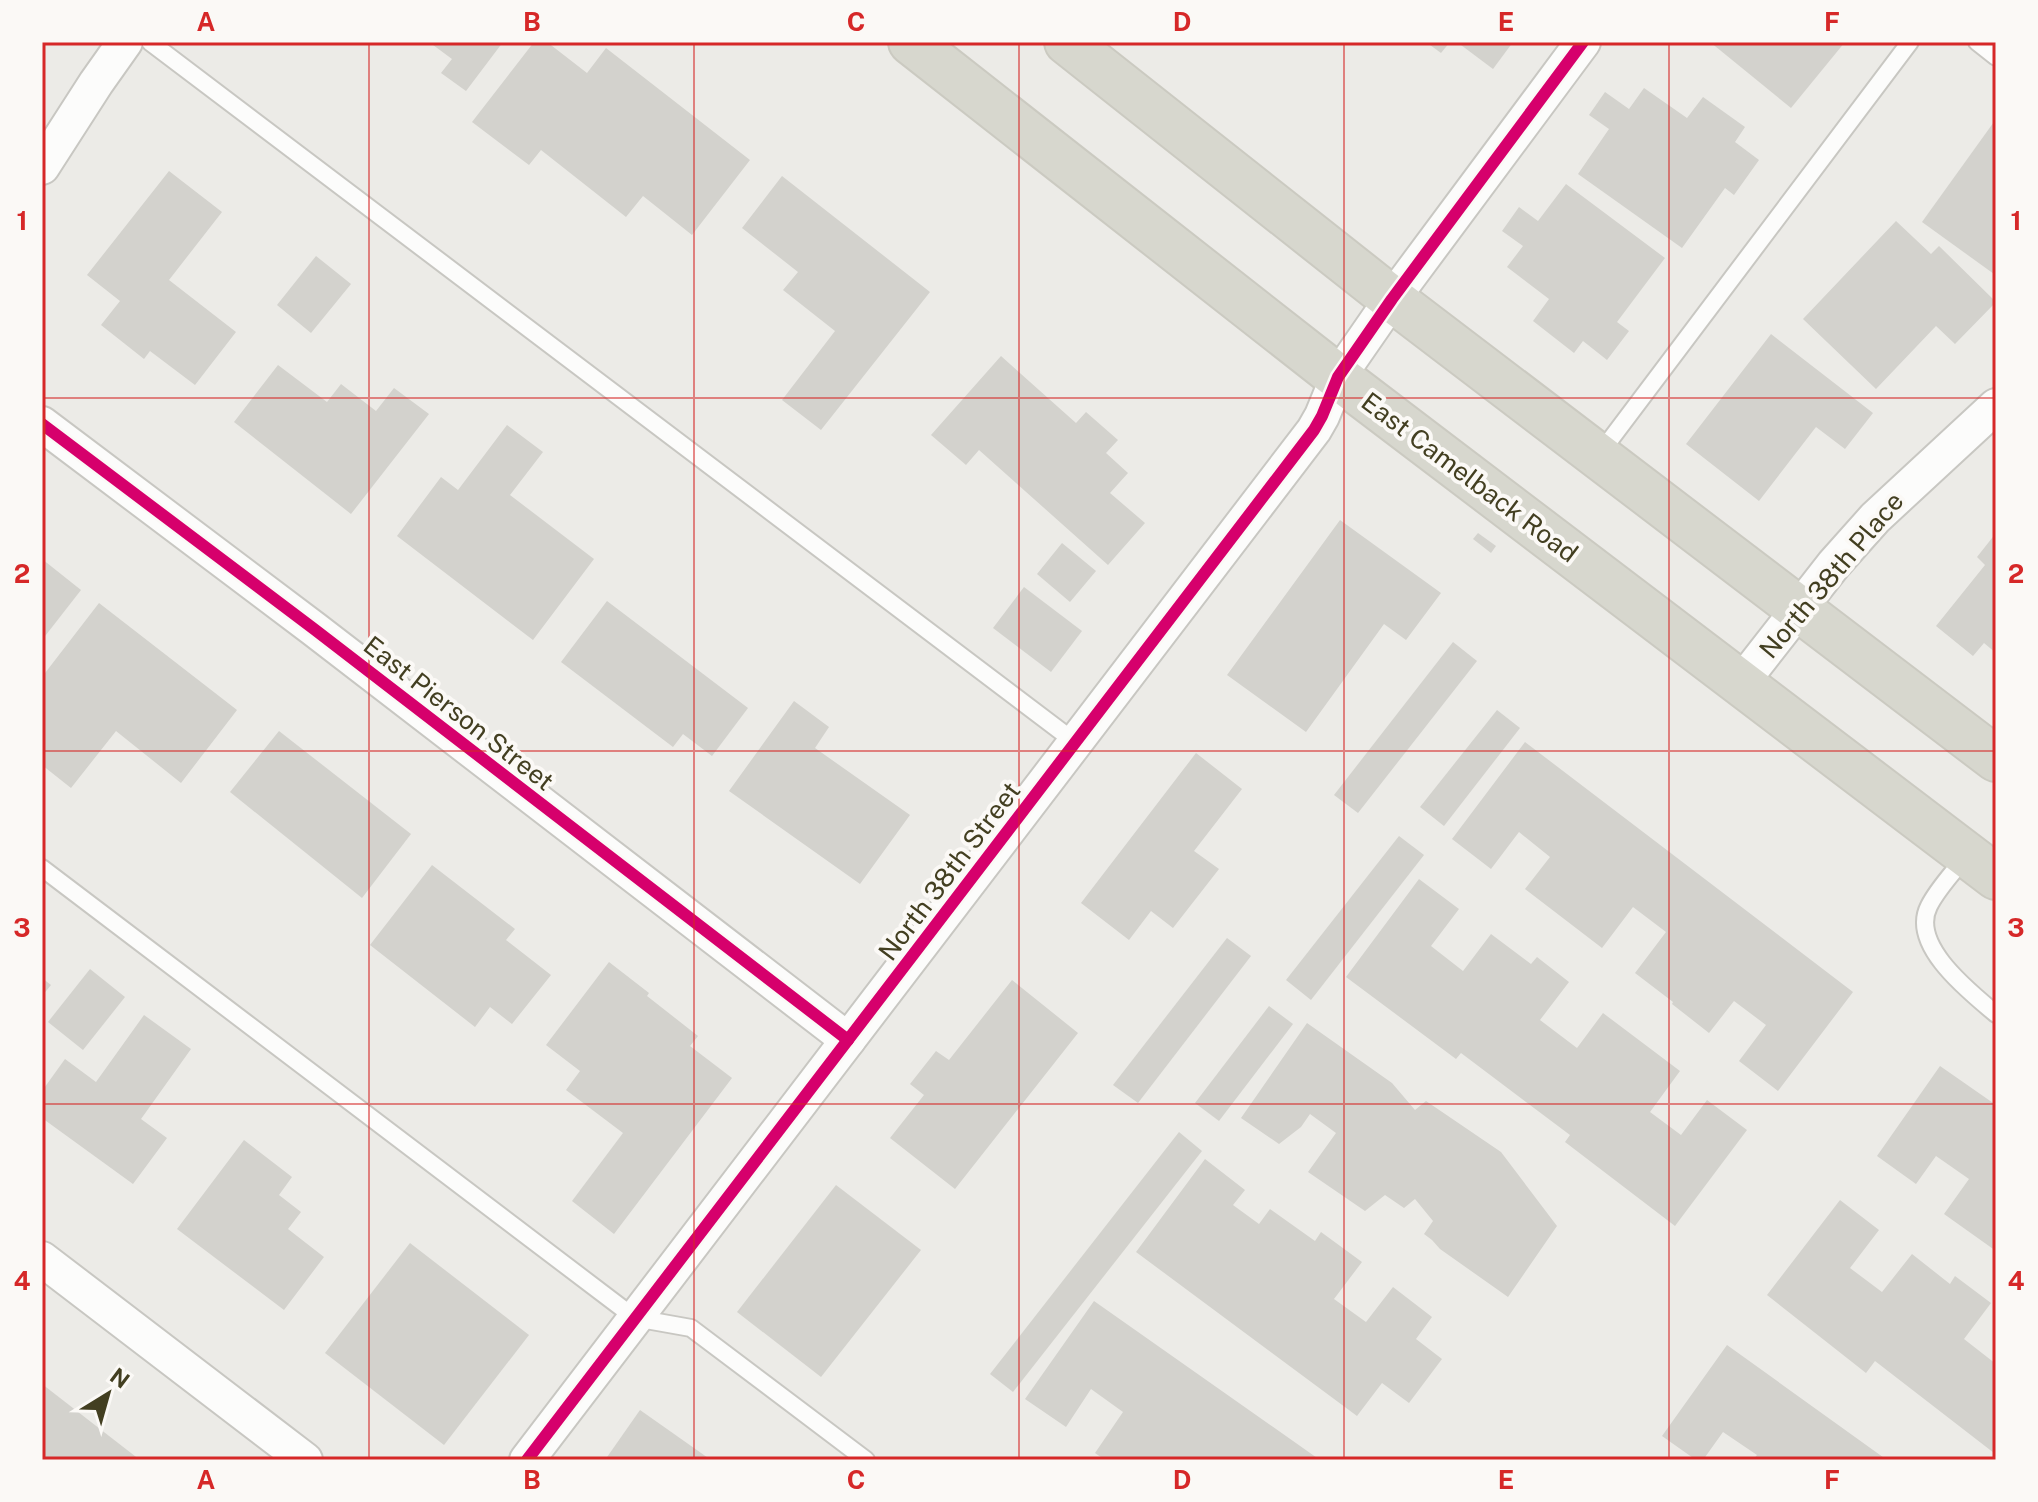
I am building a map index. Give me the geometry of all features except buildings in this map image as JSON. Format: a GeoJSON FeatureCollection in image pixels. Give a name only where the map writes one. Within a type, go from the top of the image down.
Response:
{"type":"FeatureCollection","features":[{"type":"Feature","properties":{"kind":"main road","name":"East Camelback Road"},"geometry":{"type":"LineString","coordinates":[[911,42],[1338,377],[1981,866]]}},
{"type":"Feature","properties":{"kind":"main road"},"geometry":{"type":"LineString","coordinates":[[1067,42],[1392,299],[1996,759]]}},
{"type":"Feature","properties":{"kind":"street"},"geometry":{"type":"LineString","coordinates":[[42,167],[125,42]]}},
{"type":"Feature","properties":{"kind":"street"},"geometry":{"type":"LineString","coordinates":[[1392,299],[1583,42]]}},
{"type":"Feature","properties":{"kind":"street","name":"North 38th Street"},"geometry":{"type":"LineString","coordinates":[[527,1460],[1314,430],[1338,377],[1392,299]]}},
{"type":"Feature","properties":{"kind":"street","name":"North 38th Place"},"geometry":{"type":"LineString","coordinates":[[1741,683],[1834,564],[1875,518],[1996,406]]}},
{"type":"Feature","properties":{"kind":"street","name":"East Pierson Street"},"geometry":{"type":"LineString","coordinates":[[42,424],[848,1040]]}},
{"type":"Feature","properties":{"kind":"street"},"geometry":{"type":"LineString","coordinates":[[42,1259],[305,1460]]}},
{"type":"Feature","properties":{"kind":"lane"},"geometry":{"type":"LineString","coordinates":[[150,42],[1075,742]]}},
{"type":"Feature","properties":{"kind":"lane"},"geometry":{"type":"LineString","coordinates":[[1598,456],[1910,42]]}},
{"type":"Feature","properties":{"kind":"lane"},"geometry":{"type":"LineString","coordinates":[[1977,42],[1996,57]]}},
{"type":"Feature","properties":{"kind":"lane"},"geometry":{"type":"LineString","coordinates":[[1981,866],[1928,907],[1923,926],[1944,965],[1962,986],[1996,1014]]}},
{"type":"Feature","properties":{"kind":"lane"},"geometry":{"type":"LineString","coordinates":[[42,868],[635,1318],[691,1328],[866,1460]]}},
{"type":"Feature","properties":{"kind":"cycle path"},"geometry":{"type":"LineString","coordinates":[[527,1460],[1314,430],[1338,377],[1392,299],[1583,42]]}},
{"type":"Feature","properties":{"kind":"cycle path"},"geometry":{"type":"LineString","coordinates":[[42,424],[848,1040]]}}]}
